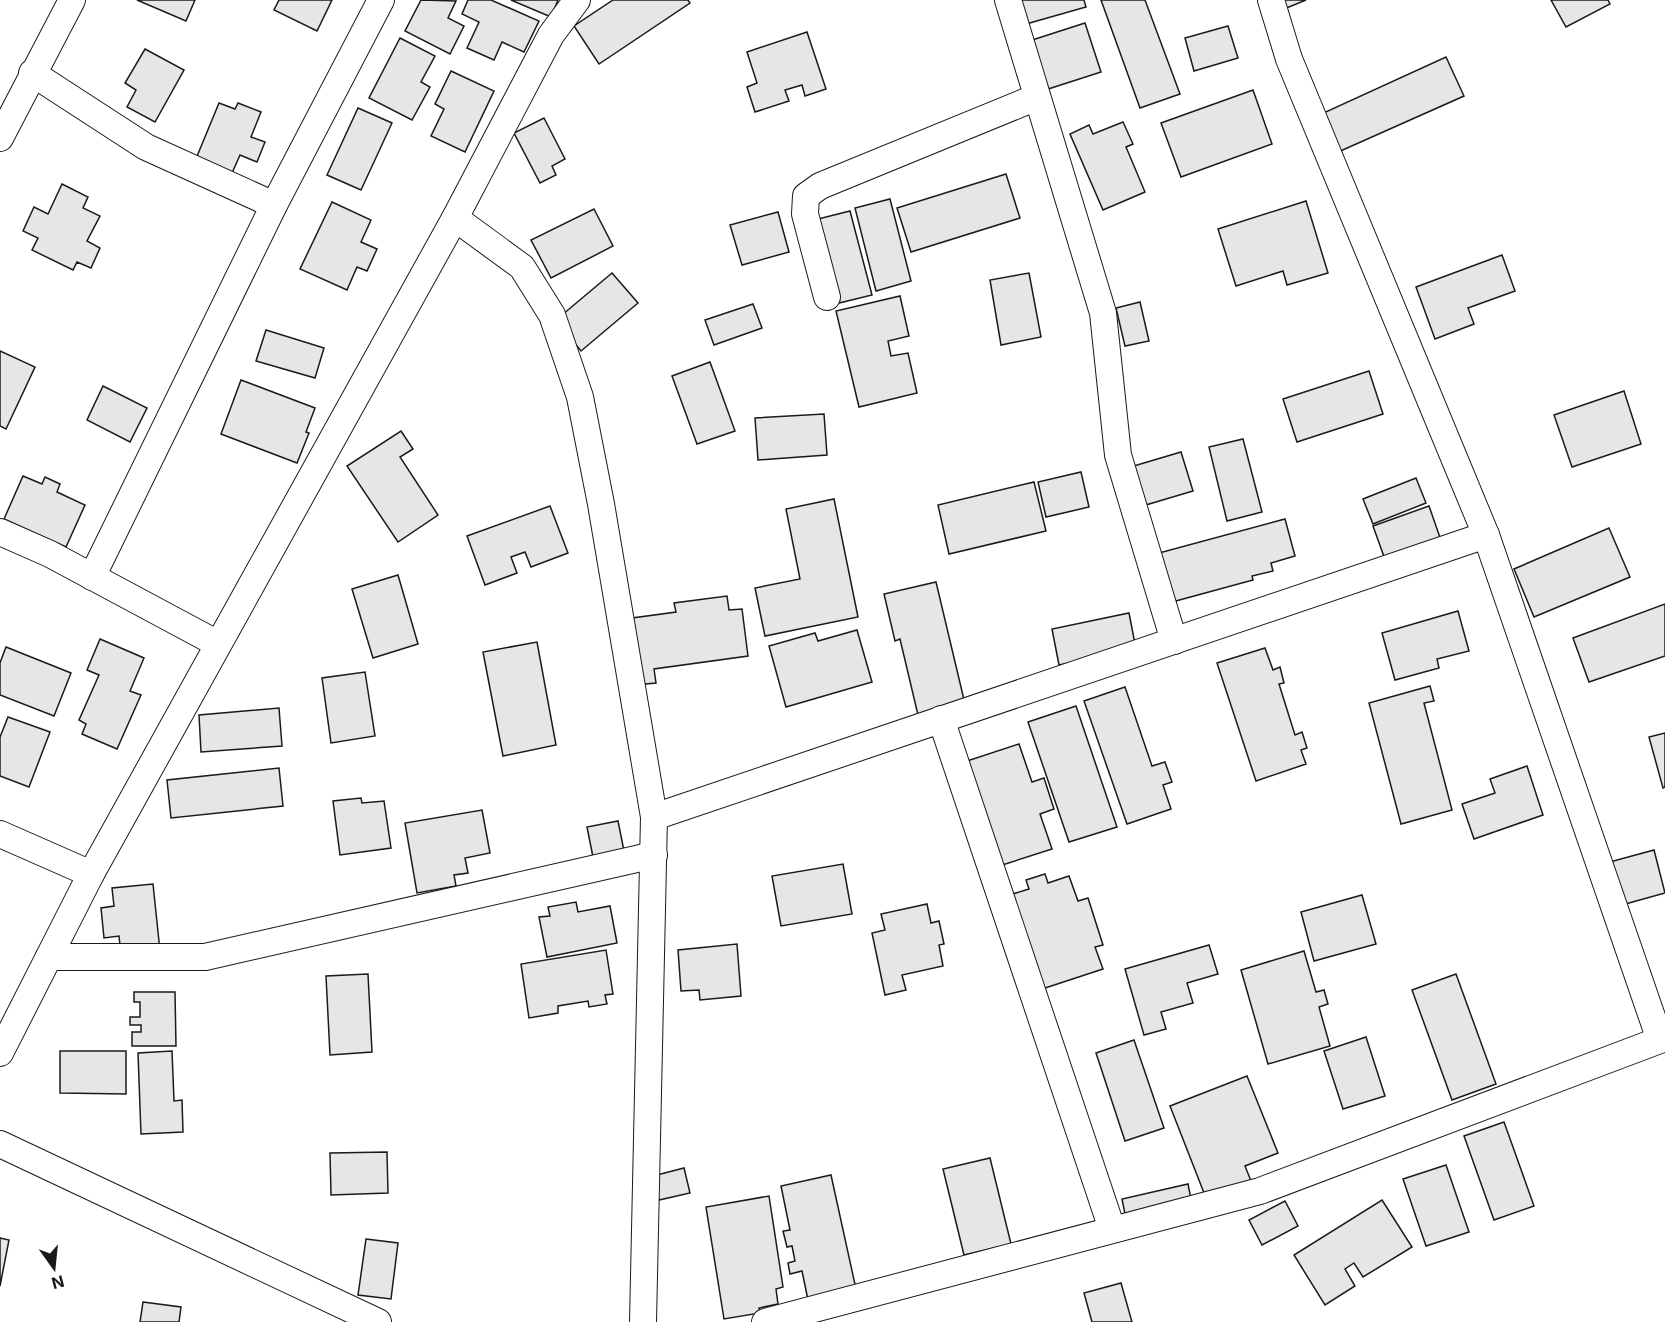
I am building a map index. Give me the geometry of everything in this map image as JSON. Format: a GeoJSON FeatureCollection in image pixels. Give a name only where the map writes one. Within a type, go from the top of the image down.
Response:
{"type":"FeatureCollection","features":[{"type":"Feature","properties":{"kind":"street"},"geometry":{"type":"LineString","coordinates":[[0,138],[72,0]]}},
{"type":"Feature","properties":{"kind":"street"},"geometry":{"type":"LineString","coordinates":[[92,577],[274,205],[381,0]]}},
{"type":"Feature","properties":{"kind":"street"},"geometry":{"type":"LineString","coordinates":[[0,1053],[91,874],[454,218],[550,35],[577,0]]}},
{"type":"Feature","properties":{"kind":"street"},"geometry":{"type":"LineString","coordinates":[[1008,0],[1103,313],[1118,455],[1174,641]]}},
{"type":"Feature","properties":{"kind":"street"},"geometry":{"type":"LineString","coordinates":[[765,1322],[1260,1191],[1664,1042],[1486,535],[1289,59],[1271,0]]}},
{"type":"Feature","properties":{"kind":"street"},"geometry":{"type":"LineString","coordinates":[[32,74],[146,147],[274,205]]}},
{"type":"Feature","properties":{"kind":"street"},"geometry":{"type":"LineString","coordinates":[[827,297],[805,214],[806,196],[820,186],[1037,97]]}},
{"type":"Feature","properties":{"kind":"street"},"geometry":{"type":"LineString","coordinates":[[454,218],[522,267],[552,315],[580,398],[601,504],[654,817],[643,1322]]}},
{"type":"Feature","properties":{"kind":"street"},"geometry":{"type":"LineString","coordinates":[[0,532],[50,554],[218,645]]}},
{"type":"Feature","properties":{"kind":"street"},"geometry":{"type":"LineString","coordinates":[[654,817],[1486,535]]}},
{"type":"Feature","properties":{"kind":"street"},"geometry":{"type":"LineString","coordinates":[[941,720],[1112,1229]]}},
{"type":"Feature","properties":{"kind":"street"},"geometry":{"type":"LineString","coordinates":[[0,834],[91,874]]}},
{"type":"Feature","properties":{"kind":"street"},"geometry":{"type":"LineString","coordinates":[[49,957],[205,957],[654,855]]}},
{"type":"Feature","properties":{"kind":"street"},"geometry":{"type":"LineString","coordinates":[[0,1144],[378,1322]]}},
{"type":"Feature","properties":{"kind":"building"},"geometry":{"type":"Polygon","coordinates":[[[137,0],[195,0],[186,21],[137,0]]]}},
{"type":"Feature","properties":{"kind":"building"},"geometry":{"type":"Polygon","coordinates":[[[279,0],[332,0],[317,31],[274,10],[279,0]]]}},
{"type":"Feature","properties":{"kind":"building"},"geometry":{"type":"Polygon","coordinates":[[[421,0],[456,1],[448,18],[464,26],[450,54],[405,31],[421,0]]]}},
{"type":"Feature","properties":{"kind":"building"},"geometry":{"type":"Polygon","coordinates":[[[468,0],[491,0],[539,21],[524,52],[502,42],[494,60],[467,48],[479,22],[462,14],[468,0]]]}},
{"type":"Feature","properties":{"kind":"building"},"geometry":{"type":"Polygon","coordinates":[[[511,0],[558,0],[551,17],[511,0]]]}},
{"type":"Feature","properties":{"kind":"building"},"geometry":{"type":"Polygon","coordinates":[[[613,0],[688,0],[690,3],[599,64],[574,26],[613,0]]]}},
{"type":"Feature","properties":{"kind":"building"},"geometry":{"type":"Polygon","coordinates":[[[1012,0],[1084,0],[1086,7],[1019,26],[1012,0]]]}},
{"type":"Feature","properties":{"kind":"building"},"geometry":{"type":"Polygon","coordinates":[[[1101,0],[1145,0],[1180,94],[1140,108],[1101,0]]]}},
{"type":"Feature","properties":{"kind":"building"},"geometry":{"type":"Polygon","coordinates":[[[1280,0],[1306,0],[1284,9],[1280,0]]]}},
{"type":"Feature","properties":{"kind":"building"},"geometry":{"type":"Polygon","coordinates":[[[1551,0],[1608,0],[1610,4],[1566,27],[1551,0]]]}},
{"type":"Feature","properties":{"kind":"building"},"geometry":{"type":"Polygon","coordinates":[[[1085,23],[1101,72],[1042,91],[1026,42],[1085,23]]]}},
{"type":"Feature","properties":{"kind":"building"},"geometry":{"type":"Polygon","coordinates":[[[1228,26],[1238,58],[1194,71],[1185,38],[1228,26]]]}},
{"type":"Feature","properties":{"kind":"building"},"geometry":{"type":"Polygon","coordinates":[[[807,32],[826,89],[805,96],[802,85],[785,90],[789,101],[755,112],[747,87],[757,83],[747,52],[807,32]]]}},
{"type":"Feature","properties":{"kind":"building"},"geometry":{"type":"Polygon","coordinates":[[[400,38],[435,56],[421,82],[430,87],[412,120],[369,98],[400,38]]]}},
{"type":"Feature","properties":{"kind":"building"},"geometry":{"type":"Polygon","coordinates":[[[145,49],[184,70],[155,122],[127,107],[136,90],[125,83],[145,49]]]}},
{"type":"Feature","properties":{"kind":"building"},"geometry":{"type":"Polygon","coordinates":[[[1446,57],[1464,96],[1336,153],[1319,115],[1446,57]]]}},
{"type":"Feature","properties":{"kind":"building"},"geometry":{"type":"Polygon","coordinates":[[[451,71],[494,91],[465,152],[431,136],[444,109],[435,104],[451,71]]]}},
{"type":"Feature","properties":{"kind":"building"},"geometry":{"type":"Polygon","coordinates":[[[1253,90],[1272,144],[1181,177],[1161,123],[1253,90]]]}},
{"type":"Feature","properties":{"kind":"building"},"geometry":{"type":"Polygon","coordinates":[[[219,103],[235,109],[238,103],[261,112],[251,137],[265,142],[257,162],[240,155],[229,180],[193,166],[219,103]]]}},
{"type":"Feature","properties":{"kind":"building"},"geometry":{"type":"Polygon","coordinates":[[[358,108],[392,123],[361,190],[327,175],[358,108]]]}},
{"type":"Feature","properties":{"kind":"building"},"geometry":{"type":"Polygon","coordinates":[[[544,118],[565,159],[552,166],[556,175],[540,183],[514,133],[544,118]]]}},
{"type":"Feature","properties":{"kind":"building"},"geometry":{"type":"Polygon","coordinates":[[[1123,122],[1133,144],[1126,147],[1145,192],[1103,210],[1070,134],[1089,125],[1093,134],[1123,122]]]}},
{"type":"Feature","properties":{"kind":"building"},"geometry":{"type":"Polygon","coordinates":[[[1006,174],[1020,218],[911,252],[897,208],[1006,174]]]}},
{"type":"Feature","properties":{"kind":"building"},"geometry":{"type":"Polygon","coordinates":[[[62,184],[88,197],[83,208],[100,216],[87,241],[100,248],[91,268],[77,262],[73,270],[32,250],[38,238],[23,231],[34,207],[48,214],[62,184]]]}},
{"type":"Feature","properties":{"kind":"building"},"geometry":{"type":"Polygon","coordinates":[[[890,199],[911,281],[876,291],[855,208],[890,199]]]}},
{"type":"Feature","properties":{"kind":"building"},"geometry":{"type":"Polygon","coordinates":[[[1306,201],[1328,273],[1287,285],[1283,271],[1236,286],[1218,229],[1306,201]]]}},
{"type":"Feature","properties":{"kind":"building"},"geometry":{"type":"Polygon","coordinates":[[[332,202],[371,220],[361,242],[377,249],[367,271],[357,267],[347,290],[300,269],[332,202]]]}},
{"type":"Feature","properties":{"kind":"building"},"geometry":{"type":"Polygon","coordinates":[[[594,209],[613,246],[551,278],[531,240],[594,209]]]}},
{"type":"Feature","properties":{"kind":"building"},"geometry":{"type":"Polygon","coordinates":[[[850,211],[872,295],[835,304],[814,220],[850,211]]]}},
{"type":"Feature","properties":{"kind":"building"},"geometry":{"type":"Polygon","coordinates":[[[778,212],[789,252],[742,265],[730,225],[778,212]]]}},
{"type":"Feature","properties":{"kind":"building"},"geometry":{"type":"Polygon","coordinates":[[[1502,255],[1515,291],[1468,308],[1474,324],[1435,339],[1416,287],[1502,255]]]}},
{"type":"Feature","properties":{"kind":"building"},"geometry":{"type":"Polygon","coordinates":[[[612,273],[638,303],[581,351],[556,320],[612,273]]]}},
{"type":"Feature","properties":{"kind":"building"},"geometry":{"type":"Polygon","coordinates":[[[1029,273],[1041,337],[1001,345],[990,280],[1029,273]]]}},
{"type":"Feature","properties":{"kind":"building"},"geometry":{"type":"Polygon","coordinates":[[[900,296],[909,336],[888,341],[891,356],[908,353],[917,393],[859,407],[836,311],[900,296]]]}},
{"type":"Feature","properties":{"kind":"building"},"geometry":{"type":"Polygon","coordinates":[[[1140,302],[1149,341],[1125,346],[1116,308],[1140,302]]]}},
{"type":"Feature","properties":{"kind":"building"},"geometry":{"type":"Polygon","coordinates":[[[753,304],[762,328],[714,345],[705,320],[753,304]]]}},
{"type":"Feature","properties":{"kind":"building"},"geometry":{"type":"Polygon","coordinates":[[[266,330],[324,348],[315,378],[256,361],[266,330]]]}},
{"type":"Feature","properties":{"kind":"building"},"geometry":{"type":"Polygon","coordinates":[[[0,351],[35,367],[6,429],[0,426],[0,351]]]}},
{"type":"Feature","properties":{"kind":"building"},"geometry":{"type":"Polygon","coordinates":[[[710,362],[735,431],[697,444],[672,376],[710,362]]]}},
{"type":"Feature","properties":{"kind":"building"},"geometry":{"type":"Polygon","coordinates":[[[1369,371],[1383,414],[1297,442],[1283,399],[1369,371]]]}},
{"type":"Feature","properties":{"kind":"building"},"geometry":{"type":"Polygon","coordinates":[[[241,380],[315,408],[306,432],[309,433],[297,463],[221,434],[241,380]]]}},
{"type":"Feature","properties":{"kind":"building"},"geometry":{"type":"Polygon","coordinates":[[[103,386],[147,408],[130,442],[87,420],[103,386]]]}},
{"type":"Feature","properties":{"kind":"building"},"geometry":{"type":"Polygon","coordinates":[[[1624,391],[1641,444],[1572,467],[1554,415],[1624,391]]]}},
{"type":"Feature","properties":{"kind":"building"},"geometry":{"type":"Polygon","coordinates":[[[824,414],[827,455],[758,460],[755,418],[824,414]]]}},
{"type":"Feature","properties":{"kind":"building"},"geometry":{"type":"Polygon","coordinates":[[[401,431],[413,449],[400,457],[438,515],[398,542],[347,466],[401,431]]]}},
{"type":"Feature","properties":{"kind":"building"},"geometry":{"type":"Polygon","coordinates":[[[1243,439],[1262,512],[1227,521],[1209,447],[1243,439]]]}},
{"type":"Feature","properties":{"kind":"building"},"geometry":{"type":"Polygon","coordinates":[[[1181,452],[1193,491],[1139,507],[1127,468],[1181,452]]]}},
{"type":"Feature","properties":{"kind":"building"},"geometry":{"type":"Polygon","coordinates":[[[1081,472],[1089,507],[1046,517],[1038,482],[1081,472]]]}},
{"type":"Feature","properties":{"kind":"building"},"geometry":{"type":"Polygon","coordinates":[[[23,476],[42,484],[45,477],[60,484],[57,492],[85,505],[66,547],[4,519],[23,476]]]}},
{"type":"Feature","properties":{"kind":"building"},"geometry":{"type":"Polygon","coordinates":[[[1416,478],[1426,503],[1373,524],[1363,499],[1416,478]]]}},
{"type":"Feature","properties":{"kind":"building"},"geometry":{"type":"Polygon","coordinates":[[[1034,482],[1046,531],[949,554],[938,505],[1034,482]]]}},
{"type":"Feature","properties":{"kind":"building"},"geometry":{"type":"Polygon","coordinates":[[[834,499],[858,617],[765,636],[755,588],[800,579],[786,509],[834,499]]]}},
{"type":"Feature","properties":{"kind":"building"},"geometry":{"type":"Polygon","coordinates":[[[550,506],[568,553],[531,567],[525,552],[511,557],[517,573],[485,585],[467,536],[550,506]]]}},
{"type":"Feature","properties":{"kind":"building"},"geometry":{"type":"Polygon","coordinates":[[[1429,506],[1443,546],[1387,565],[1373,526],[1429,506]]]}},
{"type":"Feature","properties":{"kind":"building"},"geometry":{"type":"Polygon","coordinates":[[[1285,519],[1295,556],[1271,563],[1273,571],[1252,576],[1253,580],[1172,602],[1159,553],[1285,519]]]}},
{"type":"Feature","properties":{"kind":"building"},"geometry":{"type":"Polygon","coordinates":[[[1609,528],[1630,577],[1534,617],[1514,569],[1609,528]]]}},
{"type":"Feature","properties":{"kind":"building"},"geometry":{"type":"Polygon","coordinates":[[[398,575],[418,644],[373,658],[352,589],[398,575]]]}},
{"type":"Feature","properties":{"kind":"building"},"geometry":{"type":"Polygon","coordinates":[[[936,582],[965,704],[918,715],[900,639],[895,641],[884,594],[936,582]]]}},
{"type":"Feature","properties":{"kind":"building"},"geometry":{"type":"Polygon","coordinates":[[[727,596],[729,610],[742,609],[748,656],[654,669],[656,683],[635,685],[625,619],[676,612],[674,603],[727,596]]]}},
{"type":"Feature","properties":{"kind":"building"},"geometry":{"type":"Polygon","coordinates":[[[1665,604],[1665,656],[1589,682],[1573,638],[1665,604]]]}},
{"type":"Feature","properties":{"kind":"building"},"geometry":{"type":"Polygon","coordinates":[[[1458,611],[1469,651],[1437,659],[1439,668],[1395,680],[1382,633],[1458,611]]]}},
{"type":"Feature","properties":{"kind":"building"},"geometry":{"type":"Polygon","coordinates":[[[1129,613],[1136,649],[1059,665],[1052,629],[1129,613]]]}},
{"type":"Feature","properties":{"kind":"building"},"geometry":{"type":"Polygon","coordinates":[[[857,630],[872,682],[786,707],[769,646],[815,633],[818,641],[857,630]]]}},
{"type":"Feature","properties":{"kind":"building"},"geometry":{"type":"Polygon","coordinates":[[[100,639],[144,658],[130,691],[141,695],[117,749],[82,734],[86,724],[79,720],[99,675],[87,670],[100,639]]]}},
{"type":"Feature","properties":{"kind":"building"},"geometry":{"type":"Polygon","coordinates":[[[537,642],[556,745],[503,756],[483,652],[537,642]]]}},
{"type":"Feature","properties":{"kind":"building"},"geometry":{"type":"Polygon","coordinates":[[[6,647],[71,673],[54,716],[0,695],[0,663],[6,647]]]}},
{"type":"Feature","properties":{"kind":"building"},"geometry":{"type":"Polygon","coordinates":[[[1265,648],[1273,670],[1280,667],[1284,683],[1279,684],[1295,735],[1302,732],[1307,748],[1301,750],[1306,764],[1256,781],[1217,663],[1265,648]]]}},
{"type":"Feature","properties":{"kind":"building"},"geometry":{"type":"Polygon","coordinates":[[[365,672],[375,736],[331,743],[322,678],[365,672]]]}},
{"type":"Feature","properties":{"kind":"building"},"geometry":{"type":"Polygon","coordinates":[[[1430,686],[1434,701],[1424,703],[1452,810],[1401,824],[1369,703],[1430,686]]]}},
{"type":"Feature","properties":{"kind":"building"},"geometry":{"type":"Polygon","coordinates":[[[1125,687],[1152,766],[1165,762],[1172,782],[1163,785],[1171,809],[1127,824],[1084,701],[1125,687]]]}},
{"type":"Feature","properties":{"kind":"building"},"geometry":{"type":"Polygon","coordinates":[[[1076,706],[1117,827],[1069,842],[1028,722],[1076,706]]]}},
{"type":"Feature","properties":{"kind":"building"},"geometry":{"type":"Polygon","coordinates":[[[279,708],[282,746],[201,752],[199,715],[279,708]]]}},
{"type":"Feature","properties":{"kind":"building"},"geometry":{"type":"Polygon","coordinates":[[[8,717],[50,732],[29,787],[0,776],[0,737],[8,717]]]}},
{"type":"Feature","properties":{"kind":"building"},"geometry":{"type":"Polygon","coordinates":[[[1665,733],[1665,787],[1663,788],[1649,737],[1665,733]]]}},
{"type":"Feature","properties":{"kind":"building"},"geometry":{"type":"Polygon","coordinates":[[[1019,744],[1032,782],[1044,778],[1054,809],[1040,814],[1052,849],[996,867],[961,763],[1019,744]]]}},
{"type":"Feature","properties":{"kind":"building"},"geometry":{"type":"Polygon","coordinates":[[[1527,766],[1543,815],[1474,839],[1462,804],[1495,793],[1490,779],[1527,766]]]}},
{"type":"Feature","properties":{"kind":"building"},"geometry":{"type":"Polygon","coordinates":[[[279,768],[283,806],[171,818],[167,780],[279,768]]]}},
{"type":"Feature","properties":{"kind":"building"},"geometry":{"type":"Polygon","coordinates":[[[361,798],[362,803],[384,801],[391,848],[340,855],[333,801],[361,798]]]}},
{"type":"Feature","properties":{"kind":"building"},"geometry":{"type":"Polygon","coordinates":[[[482,810],[490,853],[465,858],[468,873],[454,875],[456,886],[417,893],[405,823],[482,810]]]}},
{"type":"Feature","properties":{"kind":"building"},"geometry":{"type":"Polygon","coordinates":[[[618,821],[625,856],[594,862],[587,827],[618,821]]]}},
{"type":"Feature","properties":{"kind":"building"},"geometry":{"type":"Polygon","coordinates":[[[1654,850],[1665,893],[1618,906],[1606,863],[1654,850]]]}},
{"type":"Feature","properties":{"kind":"building"},"geometry":{"type":"Polygon","coordinates":[[[843,864],[852,914],[781,926],[772,876],[843,864]]]}},
{"type":"Feature","properties":{"kind":"building"},"geometry":{"type":"Polygon","coordinates":[[[1045,874],[1048,883],[1069,876],[1078,901],[1088,898],[1103,945],[1095,947],[1103,969],[1039,990],[1033,973],[1039,971],[1028,938],[1021,940],[1006,896],[1029,889],[1026,880],[1045,874]]]}},
{"type":"Feature","properties":{"kind":"building"},"geometry":{"type":"Polygon","coordinates":[[[153,884],[160,951],[121,955],[119,936],[104,938],[101,908],[114,906],[112,888],[153,884]]]}},
{"type":"Feature","properties":{"kind":"building"},"geometry":{"type":"Polygon","coordinates":[[[1362,895],[1376,944],[1314,961],[1301,912],[1362,895]]]}},
{"type":"Feature","properties":{"kind":"building"},"geometry":{"type":"Polygon","coordinates":[[[576,902],[578,912],[610,906],[617,943],[547,957],[539,917],[550,916],[548,907],[576,902]]]}},
{"type":"Feature","properties":{"kind":"building"},"geometry":{"type":"Polygon","coordinates":[[[927,904],[931,923],[939,921],[944,944],[939,945],[943,966],[902,975],[906,990],[885,995],[872,933],[885,930],[881,914],[927,904]]]}},
{"type":"Feature","properties":{"kind":"building"},"geometry":{"type":"Polygon","coordinates":[[[737,944],[741,996],[700,1000],[699,990],[681,991],[678,950],[737,944]]]}},
{"type":"Feature","properties":{"kind":"building"},"geometry":{"type":"Polygon","coordinates":[[[1209,945],[1218,974],[1187,983],[1193,1003],[1161,1012],[1166,1029],[1144,1035],[1125,969],[1209,945]]]}},
{"type":"Feature","properties":{"kind":"building"},"geometry":{"type":"Polygon","coordinates":[[[606,950],[613,994],[605,995],[607,1004],[589,1007],[588,1001],[558,1006],[558,1013],[529,1018],[521,964],[606,950]]]}},
{"type":"Feature","properties":{"kind":"building"},"geometry":{"type":"Polygon","coordinates":[[[1304,951],[1316,992],[1324,990],[1328,1004],[1319,1007],[1330,1046],[1268,1064],[1241,970],[1304,951]]]}},
{"type":"Feature","properties":{"kind":"building"},"geometry":{"type":"Polygon","coordinates":[[[368,974],[372,1052],[330,1055],[326,976],[368,974]]]}},
{"type":"Feature","properties":{"kind":"building"},"geometry":{"type":"Polygon","coordinates":[[[1456,974],[1496,1084],[1452,1100],[1412,990],[1456,974]]]}},
{"type":"Feature","properties":{"kind":"building"},"geometry":{"type":"Polygon","coordinates":[[[134,992],[175,992],[176,1046],[132,1046],[132,1032],[141,1032],[141,1025],[130,1025],[130,1017],[140,1017],[140,1002],[134,1002],[134,992]]]}},
{"type":"Feature","properties":{"kind":"building"},"geometry":{"type":"Polygon","coordinates":[[[1366,1037],[1385,1096],[1343,1109],[1324,1051],[1366,1037]]]}},
{"type":"Feature","properties":{"kind":"building"},"geometry":{"type":"Polygon","coordinates":[[[1134,1040],[1164,1128],[1125,1141],[1096,1053],[1134,1040]]]}},
{"type":"Feature","properties":{"kind":"building"},"geometry":{"type":"Polygon","coordinates":[[[60,1051],[126,1051],[126,1094],[60,1093],[60,1051]]]}},
{"type":"Feature","properties":{"kind":"building"},"geometry":{"type":"Polygon","coordinates":[[[172,1051],[174,1101],[182,1100],[183,1132],[141,1134],[138,1053],[172,1051]]]}},
{"type":"Feature","properties":{"kind":"building"},"geometry":{"type":"Polygon","coordinates":[[[1247,1076],[1278,1153],[1245,1166],[1251,1181],[1206,1198],[1170,1106],[1247,1076]]]}},
{"type":"Feature","properties":{"kind":"building"},"geometry":{"type":"Polygon","coordinates":[[[1504,1122],[1534,1206],[1494,1220],[1464,1136],[1504,1122]]]}},
{"type":"Feature","properties":{"kind":"building"},"geometry":{"type":"Polygon","coordinates":[[[387,1152],[388,1193],[331,1195],[330,1153],[387,1152]]]}},
{"type":"Feature","properties":{"kind":"building"},"geometry":{"type":"Polygon","coordinates":[[[990,1158],[1011,1244],[964,1255],[943,1169],[990,1158]]]}},
{"type":"Feature","properties":{"kind":"building"},"geometry":{"type":"Polygon","coordinates":[[[1446,1165],[1469,1232],[1426,1246],[1403,1179],[1446,1165]]]}},
{"type":"Feature","properties":{"kind":"building"},"geometry":{"type":"Polygon","coordinates":[[[684,1168],[690,1193],[659,1200],[653,1176],[684,1168]]]}},
{"type":"Feature","properties":{"kind":"building"},"geometry":{"type":"Polygon","coordinates":[[[831,1175],[856,1289],[808,1300],[802,1271],[790,1274],[788,1263],[795,1261],[792,1246],[787,1247],[783,1231],[790,1230],[781,1186],[831,1175]]]}},
{"type":"Feature","properties":{"kind":"building"},"geometry":{"type":"Polygon","coordinates":[[[1188,1184],[1193,1209],[1127,1224],[1122,1199],[1188,1184]]]}},
{"type":"Feature","properties":{"kind":"building"},"geometry":{"type":"Polygon","coordinates":[[[769,1196],[783,1287],[776,1289],[778,1304],[759,1308],[760,1313],[724,1319],[706,1207],[769,1196]]]}},
{"type":"Feature","properties":{"kind":"building"},"geometry":{"type":"Polygon","coordinates":[[[1382,1200],[1412,1247],[1363,1277],[1354,1263],[1345,1269],[1355,1286],[1325,1305],[1294,1255],[1382,1200]]]}},
{"type":"Feature","properties":{"kind":"building"},"geometry":{"type":"Polygon","coordinates":[[[1285,1201],[1298,1226],[1262,1245],[1249,1220],[1285,1201]]]}},
{"type":"Feature","properties":{"kind":"building"},"geometry":{"type":"Polygon","coordinates":[[[0,1238],[9,1240],[0,1286],[0,1238]]]}},
{"type":"Feature","properties":{"kind":"building"},"geometry":{"type":"Polygon","coordinates":[[[366,1239],[398,1243],[391,1299],[358,1295],[366,1239]]]}},
{"type":"Feature","properties":{"kind":"building"},"geometry":{"type":"Polygon","coordinates":[[[1121,1283],[1132,1322],[1092,1322],[1084,1293],[1121,1283]]]}},
{"type":"Feature","properties":{"kind":"building"},"geometry":{"type":"Polygon","coordinates":[[[143,1302],[181,1307],[179,1322],[140,1322],[143,1302]]]}}]}
